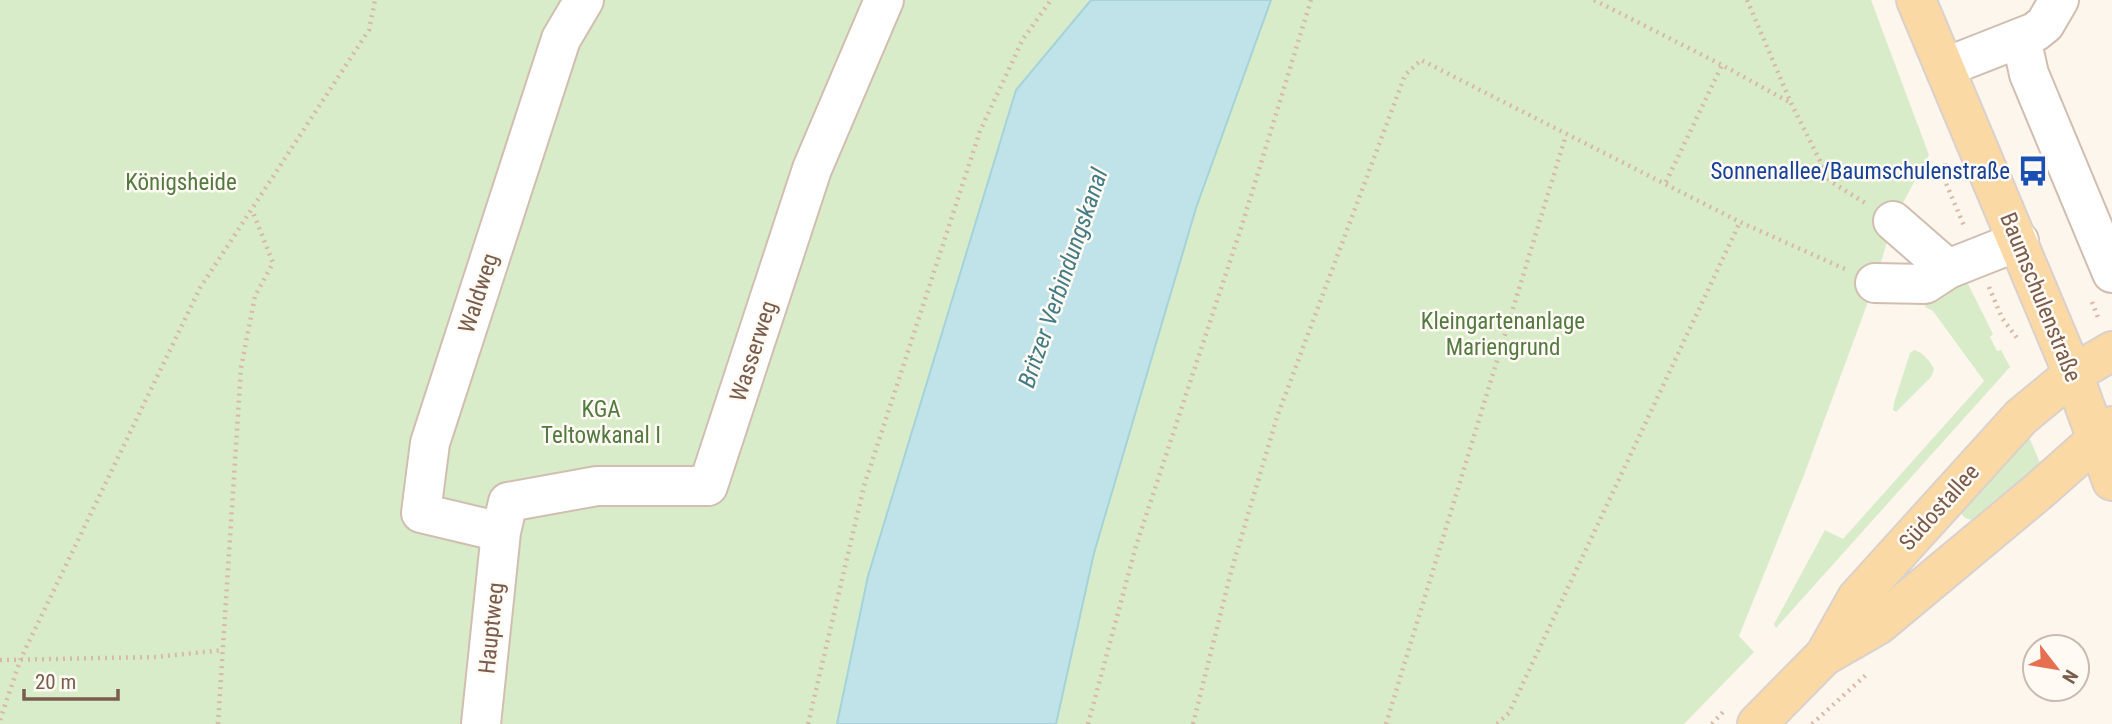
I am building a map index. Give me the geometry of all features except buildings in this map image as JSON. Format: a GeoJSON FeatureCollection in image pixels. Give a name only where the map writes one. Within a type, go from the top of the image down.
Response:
{"type":"FeatureCollection","features":[{"type":"Feature","properties":{"kind":"main road","name":"Baumschulenstraße"},"geometry":{"type":"LineString","coordinates":[[1916,0],[1947,67],[2073,374],[2104,432],[2112,481]]}},
{"type":"Feature","properties":{"kind":"main road","name":"Südostallee"},"geometry":{"type":"LineString","coordinates":[[1757,724],[1824,656],[1857,597],[2021,416],[2073,374],[2112,351]]}},
{"type":"Feature","properties":{"kind":"main road","name":"Südostallee"},"geometry":{"type":"LineString","coordinates":[[1824,656],[1878,625],[2040,490],[2104,432]]}},
{"type":"Feature","properties":{"kind":"street","name":"Waldweg"},"geometry":{"type":"LineString","coordinates":[[501,532],[421,513],[430,443],[561,39],[584,0]]}},
{"type":"Feature","properties":{"kind":"street","name":"Wasserweg"},"geometry":{"type":"LineString","coordinates":[[501,532],[508,502],[597,486],[708,486],[812,169],[884,0]]}},
{"type":"Feature","properties":{"kind":"street"},"geometry":{"type":"LineString","coordinates":[[1947,67],[2021,38],[2045,24],[2059,0]]}},
{"type":"Feature","properties":{"kind":"street"},"geometry":{"type":"LineString","coordinates":[[2021,38],[2029,74],[2112,273]]}},
{"type":"Feature","properties":{"kind":"street"},"geometry":{"type":"LineString","coordinates":[[1894,221],[1948,269]]}},
{"type":"Feature","properties":{"kind":"street"},"geometry":{"type":"LineString","coordinates":[[1875,283],[1925,284],[1948,269],[2018,242]]}},
{"type":"Feature","properties":{"kind":"street","name":"Hauptweg"},"geometry":{"type":"LineString","coordinates":[[481,724],[501,532]]}},
{"type":"Feature","properties":{"kind":"path"},"geometry":{"type":"LineString","coordinates":[[0,720],[21,658],[200,288],[369,30],[375,0]]}},
{"type":"Feature","properties":{"kind":"path"},"geometry":{"type":"LineString","coordinates":[[808,724],[864,486],[980,131],[1023,39],[1051,0]]}},
{"type":"Feature","properties":{"kind":"path"},"geometry":{"type":"LineString","coordinates":[[1088,724],[1136,546],[1242,225],[1311,0]]}},
{"type":"Feature","properties":{"kind":"path"},"geometry":{"type":"LineString","coordinates":[[1594,0],[1791,103]]}},
{"type":"Feature","properties":{"kind":"path"},"geometry":{"type":"LineString","coordinates":[[1747,0],[1791,103],[1830,181],[1894,221]]}},
{"type":"Feature","properties":{"kind":"path"},"geometry":{"type":"LineString","coordinates":[[1193,724],[1231,572],[1277,417],[1405,75],[1422,60],[1740,222],[1875,283]]}},
{"type":"Feature","properties":{"kind":"path"},"geometry":{"type":"LineString","coordinates":[[1666,182],[1722,65]]}},
{"type":"Feature","properties":{"kind":"path"},"geometry":{"type":"LineString","coordinates":[[1387,724],[1566,135]]}},
{"type":"Feature","properties":{"kind":"path"},"geometry":{"type":"LineString","coordinates":[[218,724],[242,368],[255,296],[273,263],[252,210]]}},
{"type":"Feature","properties":{"kind":"path"},"geometry":{"type":"LineString","coordinates":[[1497,724],[1509,713],[1740,222]]}},
{"type":"Feature","properties":{"kind":"path"},"geometry":{"type":"LineString","coordinates":[[0,660],[156,657],[223,650]]}},
{"type":"Feature","properties":{"kind":"green space","name":"KGA Teltowkanal I"},"geometry":{"type":"Polygon","coordinates":[[[0,0],[1091,0],[1016,90],[868,576],[837,724],[0,724],[0,0]]]}},
{"type":"Feature","properties":{"kind":"green space","name":"Kleingartenanlage Mariengrund"},"geometry":{"type":"Polygon","coordinates":[[[1271,0],[1871,0],[1929,155],[1893,221],[1875,283],[1804,475],[1739,636],[1754,652],[1684,724],[1056,724],[1094,553],[1196,208],[1271,0]]]}},
{"type":"Feature","properties":{"kind":"green space"},"geometry":{"type":"Polygon","coordinates":[[[1963,274],[1993,334],[1990,337],[1997,351],[2001,350],[2010,367],[1776,628],[1774,624],[1825,530],[1843,539],[1984,381],[1933,311],[1925,307],[1928,294],[1963,274]]]}},
{"type":"Feature","properties":{"kind":"green space"},"geometry":{"type":"Polygon","coordinates":[[[1914,350],[1921,353],[1934,369],[1931,377],[1896,412],[1893,410],[1894,403],[1910,353],[1914,350]]]}},
{"type":"Feature","properties":{"kind":"green space"},"geometry":{"type":"Polygon","coordinates":[[[2027,432],[2040,463],[1972,520],[1965,518],[1960,512],[2027,432]]]}},
{"type":"Feature","properties":{"kind":"water","name":"Britzer Verbindungskanal"},"geometry":{"type":"Polygon","coordinates":[[[1091,0],[1271,0],[1196,208],[1094,553],[1056,724],[837,724],[868,576],[1016,90],[1091,0]]]}},
{"type":"Feature","properties":{"kind":"place","name":"Sonnenallee/Baumschulenstraße"},"geometry":{"type":"Point","coordinates":[2033,171]}},
{"type":"Feature","properties":{"kind":"park label","name":"Königsheide"},"geometry":{"type":"Point","coordinates":[181,182]}}]}
